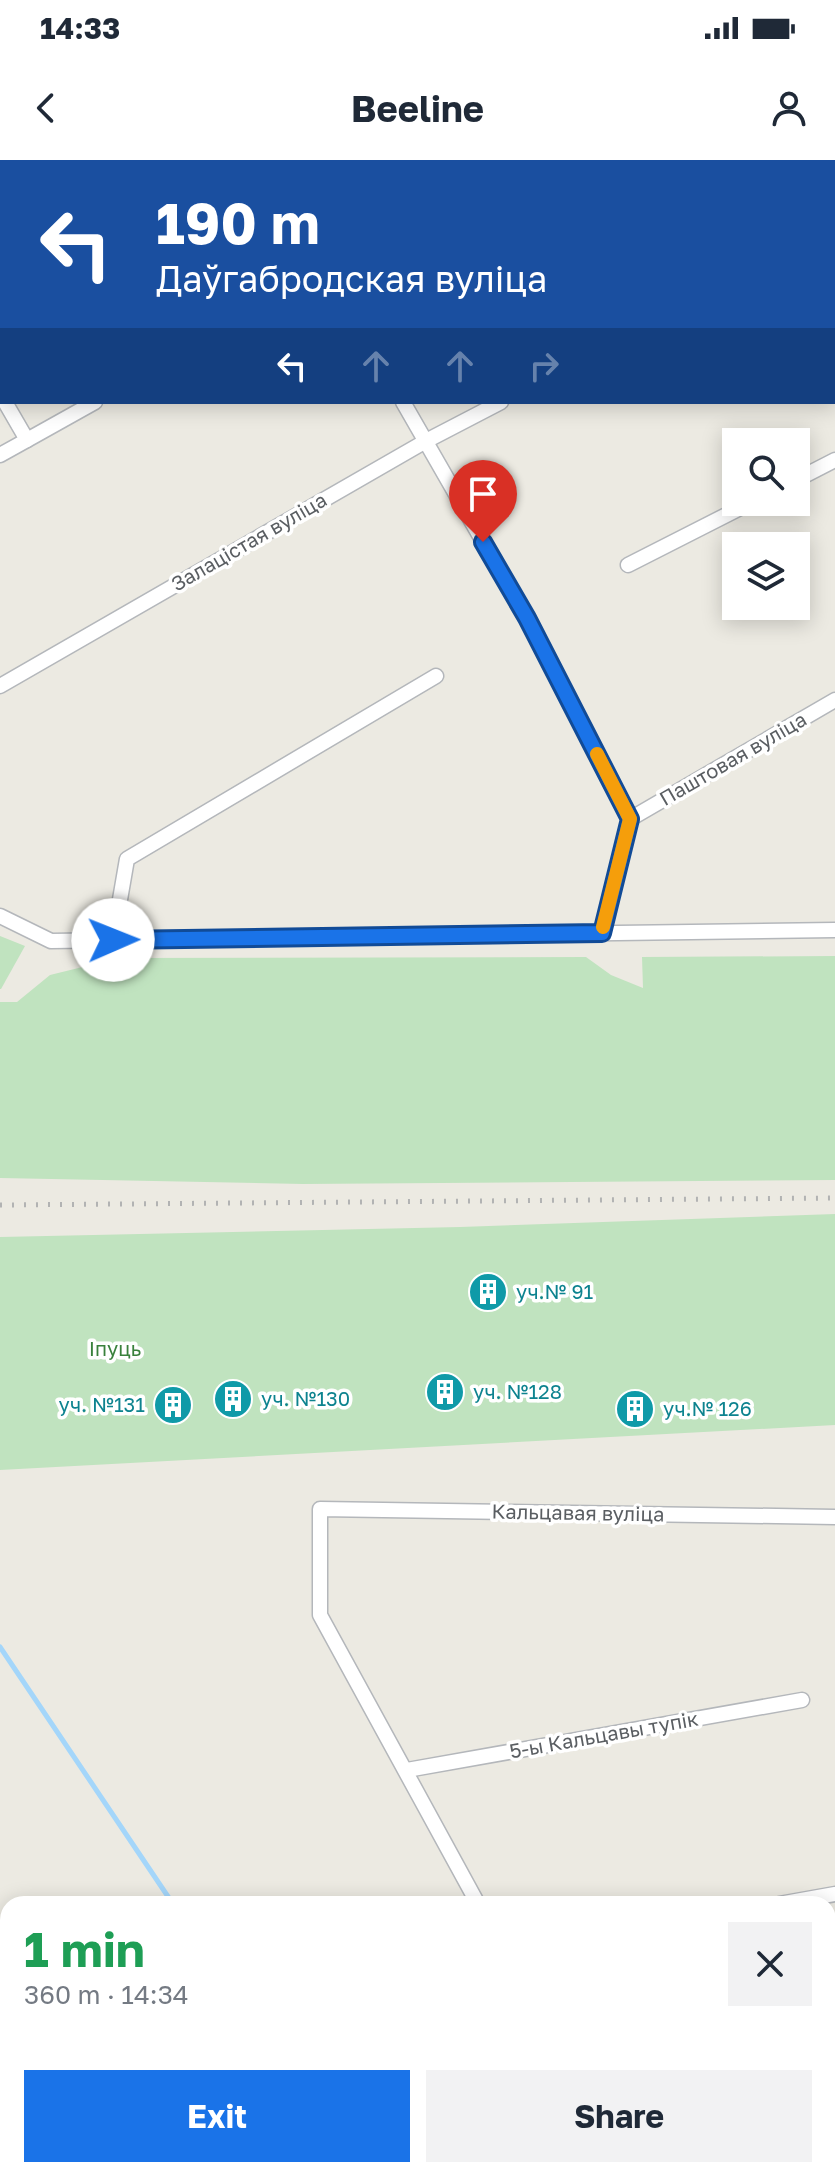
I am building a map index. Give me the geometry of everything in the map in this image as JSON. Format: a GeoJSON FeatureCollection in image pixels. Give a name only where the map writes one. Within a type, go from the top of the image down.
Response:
{"type":"FeatureCollection","features":[{"type":"Feature","properties":{"kind":"street"},"geometry":{"type":"LineString","coordinates":[[6,404],[27,440]]}},
{"type":"Feature","properties":{"kind":"street"},"geometry":{"type":"LineString","coordinates":[[0,455],[91,404]]}},
{"type":"Feature","properties":{"kind":"street"},"geometry":{"type":"LineString","coordinates":[[404,404],[527,618],[630,819],[602,933]]}},
{"type":"Feature","properties":{"kind":"street","name":"Залацістая вуліца"},"geometry":{"type":"LineString","coordinates":[[0,686],[426,441],[497,404]]}},
{"type":"Feature","properties":{"kind":"street"},"geometry":{"type":"LineString","coordinates":[[810,473],[835,460]]}},
{"type":"Feature","properties":{"kind":"street"},"geometry":{"type":"LineString","coordinates":[[628,565],[724,516]]}},
{"type":"Feature","properties":{"kind":"street"},"geometry":{"type":"LineString","coordinates":[[113,940],[127,859],[436,676]]}},
{"type":"Feature","properties":{"kind":"street","name":"Паштовая вуліца"},"geometry":{"type":"LineString","coordinates":[[630,819],[835,700]]}},
{"type":"Feature","properties":{"kind":"street"},"geometry":{"type":"LineString","coordinates":[[0,916],[51,941],[835,930]]}},
{"type":"Feature","properties":{"kind":"street","name":"Кальцавая вуліца"},"geometry":{"type":"LineString","coordinates":[[407,1770],[320,1615],[320,1509],[835,1517]]}},
{"type":"Feature","properties":{"kind":"street","name":"5-ы Кальцавы тупік"},"geometry":{"type":"LineString","coordinates":[[407,1770],[802,1700]]}},
{"type":"Feature","properties":{"kind":"street"},"geometry":{"type":"LineString","coordinates":[[407,1770],[474,1896]]}},
{"type":"Feature","properties":{"kind":"green space"},"geometry":{"type":"Polygon","coordinates":[[[0,936],[25,946],[1,989],[0,989],[0,936]]]}},
{"type":"Feature","properties":{"kind":"green space"},"geometry":{"type":"Polygon","coordinates":[[[835,956],[835,1180],[303,1184],[0,1178],[0,1002],[17,1002],[50,975],[119,958],[586,957],[611,975],[643,988],[642,957],[835,956]]]}},
{"type":"Feature","properties":{"kind":"green space","name":"Іпуць"},"geometry":{"type":"Polygon","coordinates":[[[835,1214],[835,1425],[0,1470],[0,1237],[460,1227],[835,1214]]]}},
{"type":"Feature","properties":{"kind":"waterway"},"geometry":{"type":"LineString","coordinates":[[0,1647],[168,1896]]}},
{"type":"Feature","properties":{"kind":"railway"},"geometry":{"type":"LineString","coordinates":[[0,1205],[835,1198]]}},
{"type":"Feature","properties":{"kind":"slow traffic"},"geometry":{"type":"LineString","coordinates":[[597,754],[630,819],[603,927]]}},
{"type":"Feature","properties":{"kind":"place","name":"уч.№ 91"},"geometry":{"type":"Point","coordinates":[488,1292]}},
{"type":"Feature","properties":{"kind":"place","name":"уч. №128"},"geometry":{"type":"Point","coordinates":[445,1392]}},
{"type":"Feature","properties":{"kind":"place","name":"уч. №130"},"geometry":{"type":"Point","coordinates":[233,1399]}},
{"type":"Feature","properties":{"kind":"place","name":"уч. №131"},"geometry":{"type":"Point","coordinates":[173,1405]}},
{"type":"Feature","properties":{"kind":"place","name":"уч.№ 126"},"geometry":{"type":"Point","coordinates":[635,1409]}},
{"type":"Feature","properties":{"kind":"route"},"geometry":{"type":"LineString","coordinates":[[113,940],[602,933],[630,819],[527,618],[483,542]]}}]}
